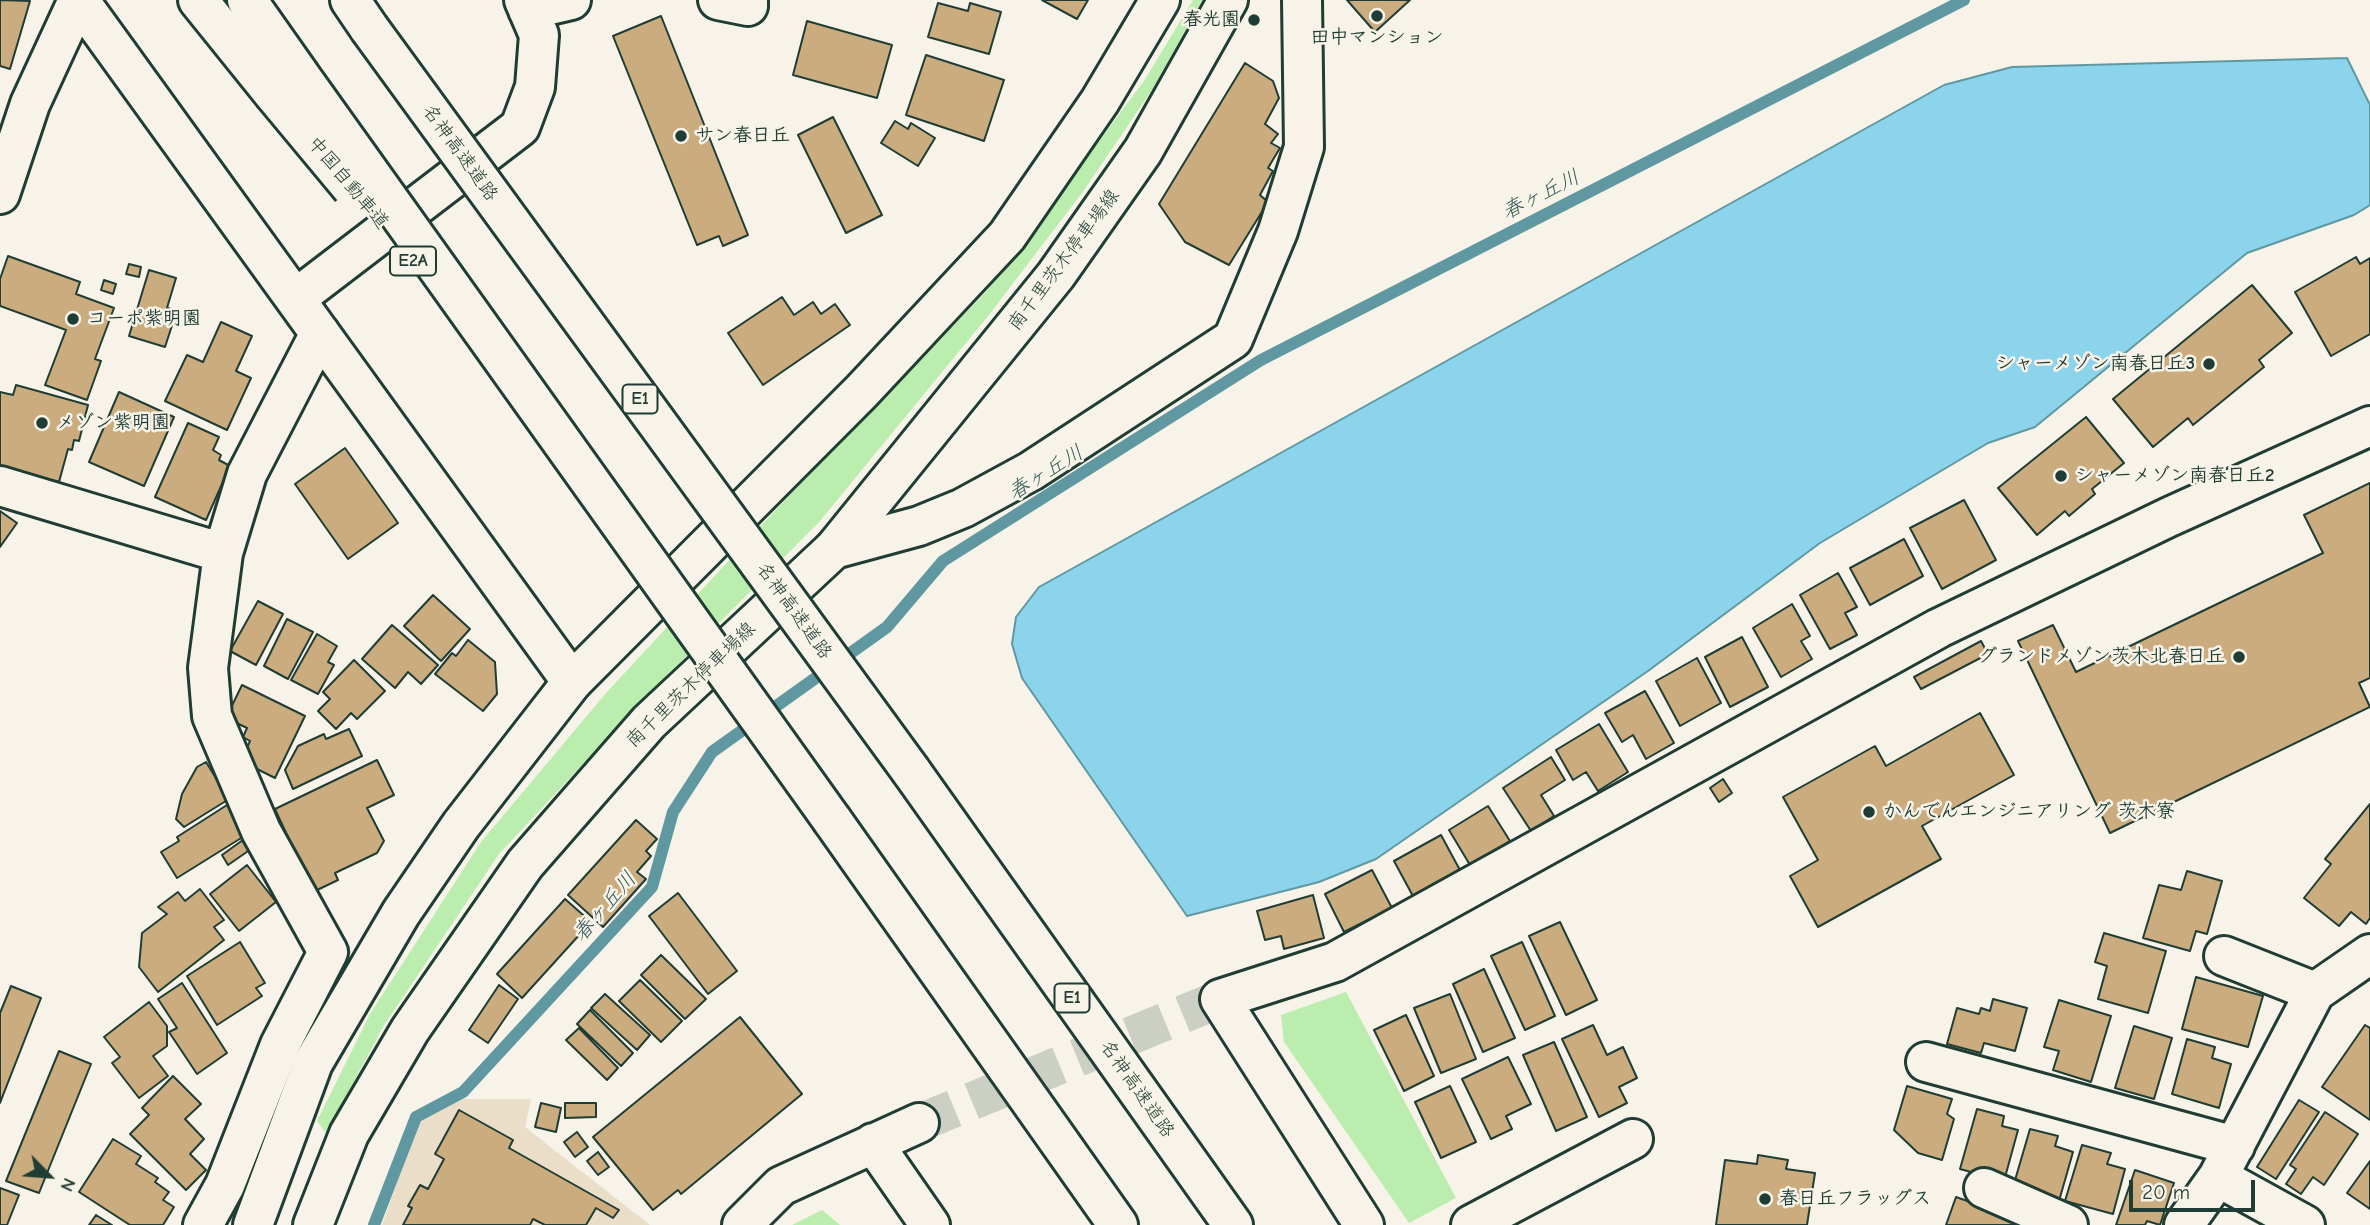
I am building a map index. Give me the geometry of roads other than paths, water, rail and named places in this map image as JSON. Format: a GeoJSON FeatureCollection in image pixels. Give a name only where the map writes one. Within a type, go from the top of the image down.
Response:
{"type":"FeatureCollection","features":[{"type":"Feature","properties":{"kind":"main road"},"geometry":{"type":"LineString","coordinates":[[0,194],[30,104],[79,0],[572,682]]}},
{"type":"Feature","properties":{"kind":"main road","name":"中国自動車道"},"geometry":{"type":"LineString","coordinates":[[198,0],[286,84],[553,429],[1118,1225]]}},
{"type":"Feature","properties":{"kind":"main road"},"geometry":{"type":"LineString","coordinates":[[247,0],[286,84]]}},
{"type":"Feature","properties":{"kind":"main road"},"geometry":{"type":"LineString","coordinates":[[295,299],[520,127],[535,87],[539,36],[526,5],[571,0]]}},
{"type":"Feature","properties":{"kind":"main road"},"geometry":{"type":"LineString","coordinates":[[719,0],[748,6],[748,0]]}},
{"type":"Feature","properties":{"kind":"main road"},"geometry":{"type":"LineString","coordinates":[[253,1225],[313,1063],[401,913],[461,825],[572,682],[862,391],[1007,236],[1100,101],[1160,0]]}},
{"type":"Feature","properties":{"kind":"main road","name":"南千里茨木停車場線"},"geometry":{"type":"LineString","coordinates":[[313,1225],[349,1134],[410,1030],[525,864],[649,722],[834,549],[1056,275],[1143,151],[1228,0]]}},
{"type":"Feature","properties":{"kind":"main road"},"geometry":{"type":"LineString","coordinates":[[834,549],[919,526],[963,508],[1031,471],[1233,339],[1278,231],[1304,147],[1302,0]]}},
{"type":"Feature","properties":{"kind":"main road","name":"名神高速道路"},"geometry":{"type":"LineString","coordinates":[[359,14],[911,771],[1233,1225]]}},
{"type":"Feature","properties":{"kind":"main road"},"geometry":{"type":"LineString","coordinates":[[204,1225],[225,1185],[280,1045],[328,953],[261,831],[212,716],[208,668],[223,553],[247,474],[320,333]]}},
{"type":"Feature","properties":{"kind":"main road"},"geometry":{"type":"LineString","coordinates":[[1364,1225],[1220,999],[1335,962],[1939,628],[2169,517],[2370,426]]}},
{"type":"Feature","properties":{"kind":"main road"},"geometry":{"type":"LineString","coordinates":[[0,486],[223,553]]}},
{"type":"Feature","properties":{"kind":"main road"},"geometry":{"type":"LineString","coordinates":[[2184,1225],[2226,1161],[2315,992],[2370,954]]}},
{"type":"Feature","properties":{"kind":"main road"},"geometry":{"type":"LineString","coordinates":[[2224,956],[2315,992]]}},
{"type":"Feature","properties":{"kind":"main road"},"geometry":{"type":"LineString","coordinates":[[1926,1062],[2226,1161],[2305,1225]]}},
{"type":"Feature","properties":{"kind":"main road"},"geometry":{"type":"LineString","coordinates":[[742,1225],[781,1186],[919,1124]]}},
{"type":"Feature","properties":{"kind":"main road"},"geometry":{"type":"LineString","coordinates":[[1471,1225],[1633,1139]]}},
{"type":"Feature","properties":{"kind":"main road"},"geometry":{"type":"LineString","coordinates":[[873,1143],[930,1225]]}},
{"type":"Feature","properties":{"kind":"main road"},"geometry":{"type":"LineString","coordinates":[[1984,1188],[2067,1225]]}},
{"type":"Feature","properties":{"kind":"water"},"geometry":{"type":"Polygon","coordinates":[[[2347,58],[2370,105],[2370,205],[2354,215],[2247,253],[2035,427],[1988,443],[1820,543],[1648,671],[1376,859],[1319,882],[1187,916],[1022,678],[1012,644],[1016,617],[1039,587],[1944,85],[2012,67],[2347,58]]]}},
{"type":"Feature","properties":{"kind":"waterway","name":"春ヶ丘川"},"geometry":{"type":"LineString","coordinates":[[374,1225],[416,1117],[463,1092],[652,887],[673,812],[712,752],[887,627],[943,561],[1261,360],[1964,0]]}},
{"type":"Feature","properties":{"kind":"tunnel"},"geometry":{"type":"LineString","coordinates":[[919,1123],[1220,999]]}},
{"type":"Feature","properties":{"kind":"place","name":"田中マンション"},"geometry":{"type":"Point","coordinates":[1377,16]}},
{"type":"Feature","properties":{"kind":"place","name":"春光園"},"geometry":{"type":"Point","coordinates":[1254,20]}},
{"type":"Feature","properties":{"kind":"place","name":"サン春日丘"},"geometry":{"type":"Point","coordinates":[681,136]}},
{"type":"Feature","properties":{"kind":"place","name":"コーポ紫明園"},"geometry":{"type":"Point","coordinates":[73,319]}},
{"type":"Feature","properties":{"kind":"place","name":"シャーメゾン南春日丘3"},"geometry":{"type":"Point","coordinates":[2209,364]}},
{"type":"Feature","properties":{"kind":"place","name":"メゾン紫明園"},"geometry":{"type":"Point","coordinates":[42,423]}},
{"type":"Feature","properties":{"kind":"place","name":"シャーメゾン南春日丘2"},"geometry":{"type":"Point","coordinates":[2061,476]}},
{"type":"Feature","properties":{"kind":"place","name":"グランドメゾン茨木北春日丘"},"geometry":{"type":"Point","coordinates":[2239,657]}},
{"type":"Feature","properties":{"kind":"place","name":"かんでんエンジニアリング 茨木寮"},"geometry":{"type":"Point","coordinates":[1869,812]}},
{"type":"Feature","properties":{"kind":"place","name":"春日丘フラッグス"},"geometry":{"type":"Point","coordinates":[1765,1199]}}]}
